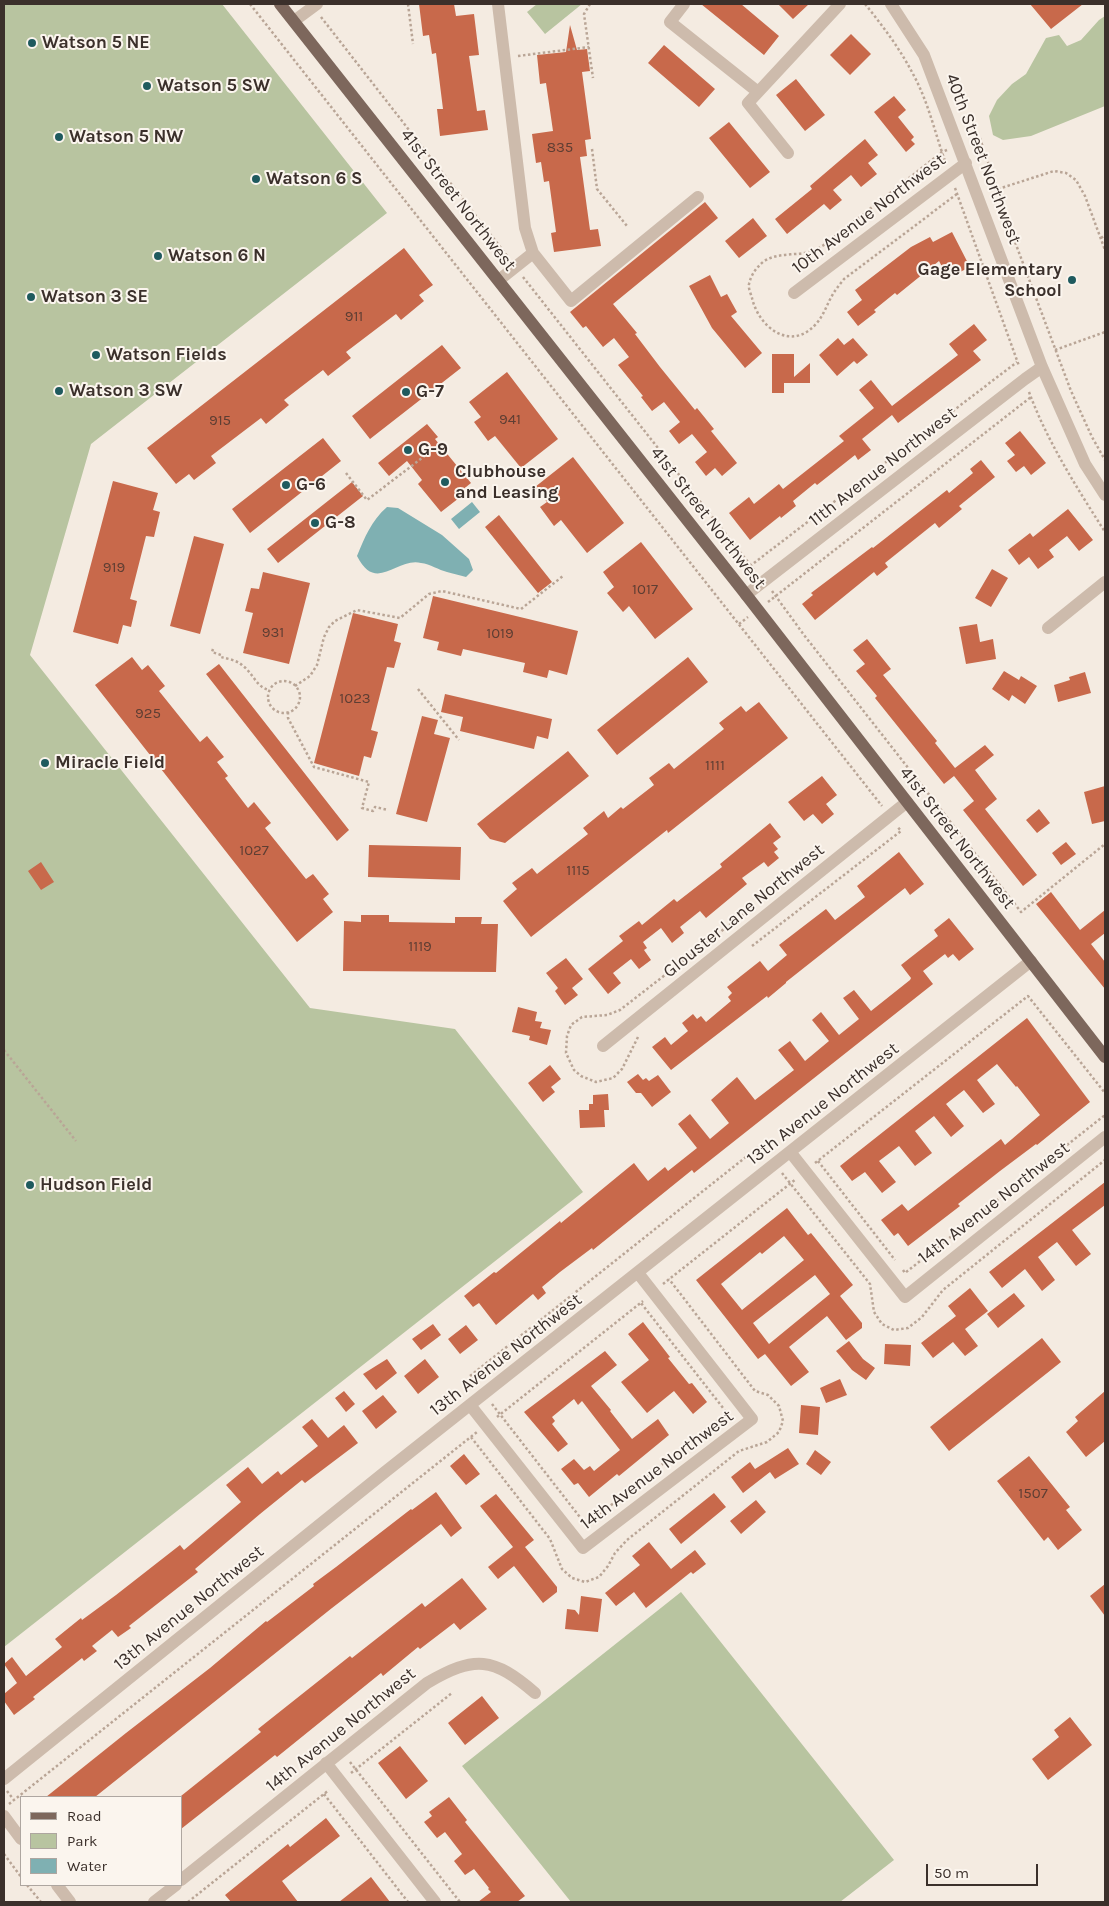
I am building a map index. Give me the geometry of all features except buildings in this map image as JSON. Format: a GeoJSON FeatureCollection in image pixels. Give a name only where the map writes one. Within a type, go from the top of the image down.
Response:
{"type":"FeatureCollection","features":[{"type":"Feature","properties":{"kind":"main road","name":"41st Street Northwest"},"geometry":{"type":"LineString","coordinates":[[280,4],[746,595],[1105,1057]]}},
{"type":"Feature","properties":{"kind":"street"},"geometry":{"type":"LineString","coordinates":[[498,4],[525,228],[533,253],[571,300],[698,197]]}},
{"type":"Feature","properties":{"kind":"street"},"geometry":{"type":"LineString","coordinates":[[684,4],[670,22],[758,92]]}},
{"type":"Feature","properties":{"kind":"street"},"geometry":{"type":"LineString","coordinates":[[788,153],[748,103],[840,4]]}},
{"type":"Feature","properties":{"kind":"street","name":"40th Street Northwest"},"geometry":{"type":"LineString","coordinates":[[891,4],[924,55],[1042,368],[1085,464],[1105,495]]}},
{"type":"Feature","properties":{"kind":"street"},"geometry":{"type":"LineString","coordinates":[[294,21],[315,5]]}},
{"type":"Feature","properties":{"kind":"street","name":"10th Avenue Northwest"},"geometry":{"type":"LineString","coordinates":[[794,293],[966,163]]}},
{"type":"Feature","properties":{"kind":"street"},"geometry":{"type":"LineString","coordinates":[[499,280],[533,253]]}},
{"type":"Feature","properties":{"kind":"street","name":"11th Avenue Northwest"},"geometry":{"type":"LineString","coordinates":[[746,595],[1025,379],[1042,368]]}},
{"type":"Feature","properties":{"kind":"street"},"geometry":{"type":"LineString","coordinates":[[1048,628],[1105,582]]}},
{"type":"Feature","properties":{"kind":"street","name":"Glouster Lane Northwest"},"geometry":{"type":"LineString","coordinates":[[603,1046],[907,802]]}},
{"type":"Feature","properties":{"kind":"street","name":"13th Avenue Northwest"},"geometry":{"type":"LineString","coordinates":[[4,1779],[470,1405],[791,1153],[1031,961]]}},
{"type":"Feature","properties":{"kind":"street","name":"14th Avenue Northwest"},"geometry":{"type":"LineString","coordinates":[[791,1153],[905,1297],[1105,1138]]}},
{"type":"Feature","properties":{"kind":"street","name":"14th Avenue Northwest"},"geometry":{"type":"LineString","coordinates":[[470,1405],[582,1548],[752,1420],[638,1273]]}},
{"type":"Feature","properties":{"kind":"street","name":"14th Avenue Northwest"},"geometry":{"type":"LineString","coordinates":[[182,1879],[427,1683],[446,1672],[466,1664],[482,1664],[502,1668],[535,1693]]}},
{"type":"Feature","properties":{"kind":"street"},"geometry":{"type":"LineString","coordinates":[[326,1763],[434,1902]]}},
{"type":"Feature","properties":{"kind":"street"},"geometry":{"type":"LineString","coordinates":[[4,1816],[20,1838]]}},
{"type":"Feature","properties":{"kind":"street"},"geometry":{"type":"LineString","coordinates":[[58,1886],[70,1902]]}},
{"type":"Feature","properties":{"kind":"street"},"geometry":{"type":"LineString","coordinates":[[154,1902],[175,1886]]}},
{"type":"Feature","properties":{"kind":"path"},"geometry":{"type":"LineString","coordinates":[[250,4],[882,806]]}},
{"type":"Feature","properties":{"kind":"path"},"geometry":{"type":"LineString","coordinates":[[408,4],[413,44]]}},
{"type":"Feature","properties":{"kind":"path"},"geometry":{"type":"LineString","coordinates":[[590,4],[584,14],[593,78]]}},
{"type":"Feature","properties":{"kind":"path"},"geometry":{"type":"LineString","coordinates":[[865,4],[890,35],[914,75],[942,152]]}},
{"type":"Feature","properties":{"kind":"path"},"geometry":{"type":"LineString","coordinates":[[315,5],[515,267],[750,566],[764,581]]}},
{"type":"Feature","properties":{"kind":"path"},"geometry":{"type":"LineString","coordinates":[[504,58],[589,47]]}},
{"type":"Feature","properties":{"kind":"path"},"geometry":{"type":"LineString","coordinates":[[980,138],[1006,218],[1055,350],[1092,438],[1105,460]]}},
{"type":"Feature","properties":{"kind":"path"},"geometry":{"type":"LineString","coordinates":[[592,148],[597,189],[628,226]]}},
{"type":"Feature","properties":{"kind":"path"},"geometry":{"type":"LineString","coordinates":[[998,189],[1054,171],[1066,172],[1076,180],[1085,196],[1105,250]]}},
{"type":"Feature","properties":{"kind":"path"},"geometry":{"type":"LineString","coordinates":[[957,194],[1017,362],[1025,379]]}},
{"type":"Feature","properties":{"kind":"path"},"geometry":{"type":"LineString","coordinates":[[1101,238],[1105,235]]}},
{"type":"Feature","properties":{"kind":"path"},"geometry":{"type":"LineString","coordinates":[[1055,350],[1105,332]]}},
{"type":"Feature","properties":{"kind":"path"},"geometry":{"type":"LineString","coordinates":[[750,566],[1017,362]]}},
{"type":"Feature","properties":{"kind":"path"},"geometry":{"type":"LineString","coordinates":[[1105,532],[1053,444],[1031,397],[776,596],[804,635],[1021,912],[1105,844]]}},
{"type":"Feature","properties":{"kind":"path"},"geometry":{"type":"LineString","coordinates":[[346,473],[366,500],[443,442]]}},
{"type":"Feature","properties":{"kind":"path"},"geometry":{"type":"LineString","coordinates":[[296,686],[310,676],[317,665],[324,637],[329,627],[335,621],[357,610],[400,618],[429,594],[442,591],[521,609],[562,576]]}},
{"type":"Feature","properties":{"kind":"path"},"geometry":{"type":"LineString","coordinates":[[213,649],[212,652],[221,654],[221,657],[244,666],[259,685],[270,690]]}},
{"type":"Feature","properties":{"kind":"path"},"geometry":{"type":"LineString","coordinates":[[282,682],[290,682],[298,688],[298,705],[292,712],[284,714],[274,711],[269,704],[270,690],[282,682]]}},
{"type":"Feature","properties":{"kind":"path"},"geometry":{"type":"LineString","coordinates":[[418,689],[459,740]]}},
{"type":"Feature","properties":{"kind":"path"},"geometry":{"type":"LineString","coordinates":[[288,712],[288,718],[314,767],[369,782],[362,808],[374,811],[375,807],[388,810]]}},
{"type":"Feature","properties":{"kind":"path"},"geometry":{"type":"LineString","coordinates":[[1105,1093],[1028,996],[818,1161],[905,1273],[1105,1115]]}},
{"type":"Feature","properties":{"kind":"path"},"geometry":{"type":"LineString","coordinates":[[4,1050],[76,1141]]}},
{"type":"Feature","properties":{"kind":"path"},"geometry":{"type":"LineString","coordinates":[[470,1376],[762,1145]]}},
{"type":"Feature","properties":{"kind":"path"},"geometry":{"type":"LineString","coordinates":[[4,1787],[14,1800],[471,1437],[550,1539],[562,1568],[572,1578],[585,1582],[599,1577],[626,1540],[739,1451],[767,1442],[779,1432],[783,1421],[779,1406],[768,1395],[755,1391],[669,1279],[790,1183],[870,1284],[874,1312],[882,1324],[894,1330],[908,1328],[922,1317],[943,1290],[1105,1160]]}},
{"type":"Feature","properties":{"kind":"path"},"geometry":{"type":"LineString","coordinates":[[641,1303],[727,1413],[586,1525],[500,1414],[641,1303]]}},
{"type":"Feature","properties":{"kind":"path"},"geometry":{"type":"LineString","coordinates":[[452,1693],[356,1769],[460,1902]]}},
{"type":"Feature","properties":{"kind":"path"},"geometry":{"type":"LineString","coordinates":[[188,1902],[324,1794],[408,1902]]}},
{"type":"Feature","properties":{"kind":"path"},"geometry":{"type":"LineString","coordinates":[[4,1854],[20,1876]]}},
{"type":"Feature","properties":{"kind":"path"},"geometry":{"type":"LineString","coordinates":[[29,1886],[41,1902]]}},
{"type":"Feature","properties":{"kind":"green space"},"geometry":{"type":"Polygon","coordinates":[[[4,4],[222,4],[387,213],[91,444],[30,655],[310,1008],[455,1029],[583,1192],[4,1647],[4,4]]]}},
{"type":"Feature","properties":{"kind":"green space"},"geometry":{"type":"Polygon","coordinates":[[[537,4],[582,4],[545,34],[527,12],[537,4]]]}},
{"type":"Feature","properties":{"kind":"green space"},"geometry":{"type":"Polygon","coordinates":[[[1105,16],[1105,106],[1031,136],[1003,140],[993,135],[989,116],[997,100],[1012,84],[1026,74],[1046,38],[1059,35],[1067,46],[1081,40],[1105,16]]]}},
{"type":"Feature","properties":{"kind":"green space"},"geometry":{"type":"Polygon","coordinates":[[[681,1592],[894,1860],[840,1902],[571,1902],[462,1766],[681,1592]]]}},
{"type":"Feature","properties":{"kind":"water"},"geometry":{"type":"Polygon","coordinates":[[[472,502],[480,512],[459,529],[451,519],[472,502]]]}},
{"type":"Feature","properties":{"kind":"water"},"geometry":{"type":"Polygon","coordinates":[[[387,507],[398,508],[442,535],[469,559],[473,570],[466,577],[421,563],[412,563],[379,573],[372,572],[364,567],[357,556],[373,524],[387,507]]]}},
{"type":"Feature","properties":{"kind":"place","name":"Watson 5 NE"},"geometry":{"type":"Point","coordinates":[32,43]}},
{"type":"Feature","properties":{"kind":"place","name":"Watson 5 SW"},"geometry":{"type":"Point","coordinates":[147,86]}},
{"type":"Feature","properties":{"kind":"place","name":"Watson 5 NW"},"geometry":{"type":"Point","coordinates":[59,137]}},
{"type":"Feature","properties":{"kind":"place","name":"Watson 6 S"},"geometry":{"type":"Point","coordinates":[256,179]}},
{"type":"Feature","properties":{"kind":"place","name":"Watson 6 N"},"geometry":{"type":"Point","coordinates":[158,256]}},
{"type":"Feature","properties":{"kind":"place","name":"Gage Elementary School"},"geometry":{"type":"Point","coordinates":[1072,280]}},
{"type":"Feature","properties":{"kind":"place","name":"Watson 3 SE"},"geometry":{"type":"Point","coordinates":[31,297]}},
{"type":"Feature","properties":{"kind":"place","name":"Watson Fields"},"geometry":{"type":"Point","coordinates":[96,355]}},
{"type":"Feature","properties":{"kind":"place","name":"Watson 3 SW"},"geometry":{"type":"Point","coordinates":[59,391]}},
{"type":"Feature","properties":{"kind":"place","name":"G-7"},"geometry":{"type":"Point","coordinates":[406,392]}},
{"type":"Feature","properties":{"kind":"place","name":"G-9"},"geometry":{"type":"Point","coordinates":[408,450]}},
{"type":"Feature","properties":{"kind":"place","name":"Clubhouse and Leasing"},"geometry":{"type":"Point","coordinates":[445,482]}},
{"type":"Feature","properties":{"kind":"place","name":"G-6"},"geometry":{"type":"Point","coordinates":[286,485]}},
{"type":"Feature","properties":{"kind":"place","name":"G-8"},"geometry":{"type":"Point","coordinates":[315,523]}},
{"type":"Feature","properties":{"kind":"place","name":"Miracle Field"},"geometry":{"type":"Point","coordinates":[45,763]}},
{"type":"Feature","properties":{"kind":"place","name":"Hudson Field"},"geometry":{"type":"Point","coordinates":[30,1185]}}]}
